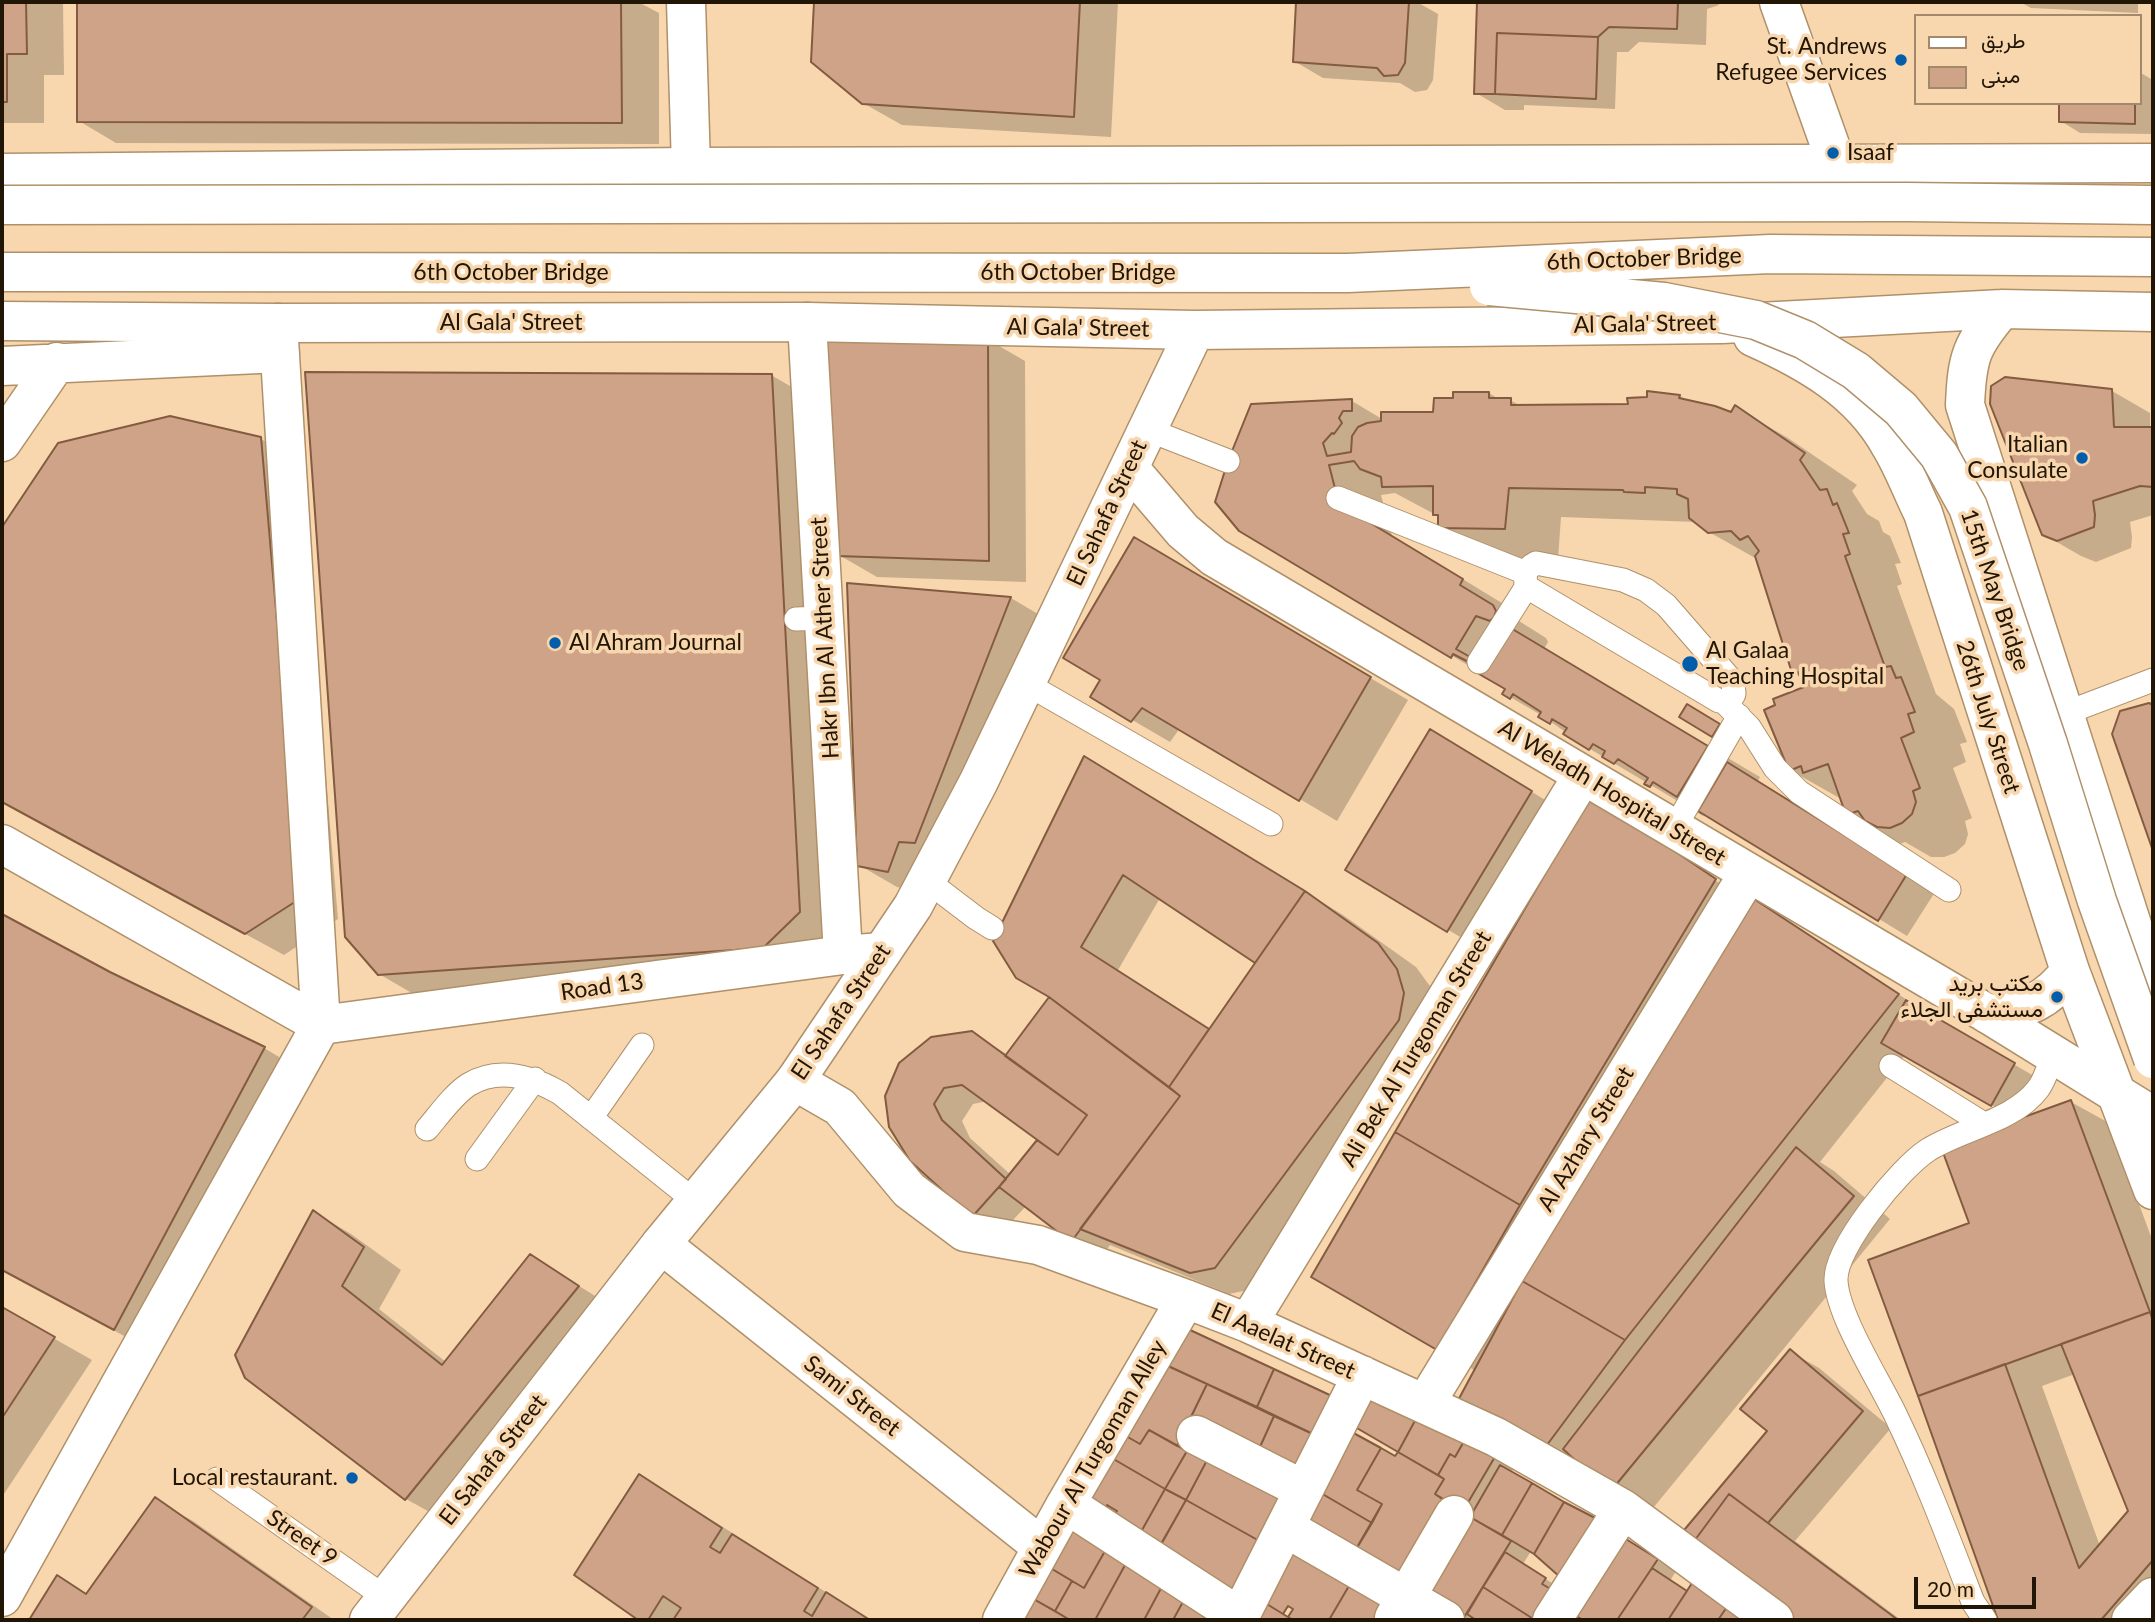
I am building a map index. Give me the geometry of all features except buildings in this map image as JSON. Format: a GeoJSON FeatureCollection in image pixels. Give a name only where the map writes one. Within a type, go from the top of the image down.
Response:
{"type":"FeatureCollection","features":[{"type":"Feature","properties":{"kind":"main road"},"geometry":{"type":"LineString","coordinates":[[686,2],[691,167]]}},
{"type":"Feature","properties":{"kind":"main road"},"geometry":{"type":"LineString","coordinates":[[1779,2],[1836,162]]}},
{"type":"Feature","properties":{"kind":"main road"},"geometry":{"type":"LineString","coordinates":[[2,173],[691,167],[2153,163]]}},
{"type":"Feature","properties":{"kind":"main road"},"geometry":{"type":"LineString","coordinates":[[2,205],[1893,202],[2153,205]]}},
{"type":"Feature","properties":{"kind":"main road","name":"6th October Bridge"},"geometry":{"type":"LineString","coordinates":[[2,272],[1348,273],[1770,254],[2153,257]]}},
{"type":"Feature","properties":{"kind":"main road","name":"15th May Bridge"},"geometry":{"type":"LineString","coordinates":[[1348,273],[1664,302],[1756,320],[1805,341],[1856,371],[1901,410],[1939,456],[1968,508],[2048,744],[2097,901],[2153,1059]]}},
{"type":"Feature","properties":{"kind":"main road"},"geometry":{"type":"LineString","coordinates":[[2002,309],[1979,336],[1966,369],[1965,405],[2153,990]]}},
{"type":"Feature","properties":{"kind":"main road","name":"Al Gala' Street"},"geometry":{"type":"LineString","coordinates":[[2,321],[279,338],[807,323],[1195,330],[1722,324],[2002,309],[2153,312]]}},
{"type":"Feature","properties":{"kind":"main road","name":"Hakr Ibn Al Ather Street"},"geometry":{"type":"LineString","coordinates":[[807,323],[810,618],[843,954]]}},
{"type":"Feature","properties":{"kind":"main road","name":"26th July Street"},"geometry":{"type":"LineString","coordinates":[[1722,324],[1795,356],[1851,394],[1890,443],[1923,513],[2070,971],[2153,1190]]}},
{"type":"Feature","properties":{"kind":"main road","name":"El Sahafa Street"},"geometry":{"type":"LineString","coordinates":[[378,1609],[661,1244],[795,1081],[913,906],[978,783],[1195,330]]}},
{"type":"Feature","properties":{"kind":"main road"},"geometry":{"type":"LineString","coordinates":[[2,366],[279,338],[321,1025],[2,1597]]}},
{"type":"Feature","properties":{"kind":"main road"},"geometry":{"type":"LineString","coordinates":[[2,442],[57,362]]}},
{"type":"Feature","properties":{"kind":"main road","name":"Al Weladh Hospital Street"},"geometry":{"type":"LineString","coordinates":[[1130,469],[1183,531],[1214,557],[1988,1014],[2153,1116]]}},
{"type":"Feature","properties":{"kind":"main road","name":"Ali Bek Al Turgoman Street"},"geometry":{"type":"LineString","coordinates":[[1248,1323],[1583,775]]}},
{"type":"Feature","properties":{"kind":"main road"},"geometry":{"type":"LineString","coordinates":[[2,844],[321,1025]]}},
{"type":"Feature","properties":{"kind":"main road","name":"Al Azhary Street"},"geometry":{"type":"LineString","coordinates":[[1425,1404],[1748,874]]}},
{"type":"Feature","properties":{"kind":"main road","name":"Road 13"},"geometry":{"type":"LineString","coordinates":[[321,1025],[843,954],[883,952]]}},
{"type":"Feature","properties":{"kind":"main road"},"geometry":{"type":"LineString","coordinates":[[1988,1014],[2027,1008],[2053,991],[2070,971]]}},
{"type":"Feature","properties":{"kind":"main road"},"geometry":{"type":"LineString","coordinates":[[2095,1038],[2104,1046],[2127,1053],[2140,1051],[2153,1042]]}},
{"type":"Feature","properties":{"kind":"main road","name":"El Aaelat Street"},"geometry":{"type":"LineString","coordinates":[[795,1081],[840,1107],[909,1190],[965,1232],[1038,1245],[1186,1299],[1248,1323],[1496,1437],[1623,1509],[1774,1620]]}},
{"type":"Feature","properties":{"kind":"main road","name":"Sami Street"},"geometry":{"type":"LineString","coordinates":[[661,1244],[1042,1547]]}},
{"type":"Feature","properties":{"kind":"main road","name":"Wabour Al Turgoman Alley"},"geometry":{"type":"LineString","coordinates":[[1002,1620],[1066,1504],[1186,1299]]}},
{"type":"Feature","properties":{"kind":"main road"},"geometry":{"type":"LineString","coordinates":[[1066,1504],[1239,1619],[1362,1375]]}},
{"type":"Feature","properties":{"kind":"main road"},"geometry":{"type":"LineString","coordinates":[[1196,1435],[1304,1490]]}},
{"type":"Feature","properties":{"kind":"main road"},"geometry":{"type":"LineString","coordinates":[[1552,1620],[1623,1509]]}},
{"type":"Feature","properties":{"kind":"main road"},"geometry":{"type":"LineString","coordinates":[[1399,1609],[1454,1516]]}},
{"type":"Feature","properties":{"kind":"main road"},"geometry":{"type":"LineString","coordinates":[[1286,1528],[1399,1609],[1445,1620]]}},
{"type":"Feature","properties":{"kind":"main road"},"geometry":{"type":"LineString","coordinates":[[2131,1620],[2153,1597]]}},
{"type":"Feature","properties":{"kind":"lane"},"geometry":{"type":"LineString","coordinates":[[1146,429],[1228,461]]}},
{"type":"Feature","properties":{"kind":"lane"},"geometry":{"type":"LineString","coordinates":[[1338,498],[1526,579],[1731,709],[1758,739],[1775,768],[1799,792],[1949,890]]}},
{"type":"Feature","properties":{"kind":"lane"},"geometry":{"type":"LineString","coordinates":[[1456,700],[1526,579],[1529,566],[1542,563],[1623,580],[1646,590],[1666,606],[1733,682],[1731,709],[1674,829]]}},
{"type":"Feature","properties":{"kind":"lane"},"geometry":{"type":"LineString","coordinates":[[2063,714],[2153,680]]}},
{"type":"Feature","properties":{"kind":"lane"},"geometry":{"type":"LineString","coordinates":[[1025,683],[1270,824]]}},
{"type":"Feature","properties":{"kind":"lane"},"geometry":{"type":"LineString","coordinates":[[926,880],[992,928]]}},
{"type":"Feature","properties":{"kind":"lane"},"geometry":{"type":"LineString","coordinates":[[591,1118],[642,1045]]}},
{"type":"Feature","properties":{"kind":"lane"},"geometry":{"type":"LineString","coordinates":[[1985,1620],[1973,1602],[1897,1419],[1841,1306],[1836,1280],[1839,1262],[1852,1237],[1907,1166],[1929,1149],[2023,1103],[2039,1088],[2053,1055]]}},
{"type":"Feature","properties":{"kind":"lane"},"geometry":{"type":"LineString","coordinates":[[1891,1066],[1984,1124]]}},
{"type":"Feature","properties":{"kind":"lane"},"geometry":{"type":"LineString","coordinates":[[427,1129],[467,1086],[494,1074],[535,1079],[561,1093],[696,1202]]}},
{"type":"Feature","properties":{"kind":"lane"},"geometry":{"type":"LineString","coordinates":[[477,1159],[535,1079]]}},
{"type":"Feature","properties":{"kind":"lane","name":"Street 9"},"geometry":{"type":"LineString","coordinates":[[217,1479],[378,1609]]}},
{"type":"Feature","properties":{"kind":"place","name":"St. Andrews Refugee Services"},"geometry":{"type":"Point","coordinates":[1901,60]}},
{"type":"Feature","properties":{"kind":"place","name":"Isaaf"},"geometry":{"type":"Point","coordinates":[1833,153]}},
{"type":"Feature","properties":{"kind":"place","name":"Italian Consulate"},"geometry":{"type":"Point","coordinates":[2082,458]}},
{"type":"Feature","properties":{"kind":"place","name":"Al Ahram Journal"},"geometry":{"type":"Point","coordinates":[555,643]}},
{"type":"Feature","properties":{"kind":"place","name":"Al Galaa Teaching Hospital"},"geometry":{"type":"Point","coordinates":[1690,664]}},
{"type":"Feature","properties":{"kind":"place","name":"مكتب بريد مستشفى الجلاء"},"geometry":{"type":"Point","coordinates":[2057,997]}},
{"type":"Feature","properties":{"kind":"place","name":"Local restaurant."},"geometry":{"type":"Point","coordinates":[352,1478]}}]}
